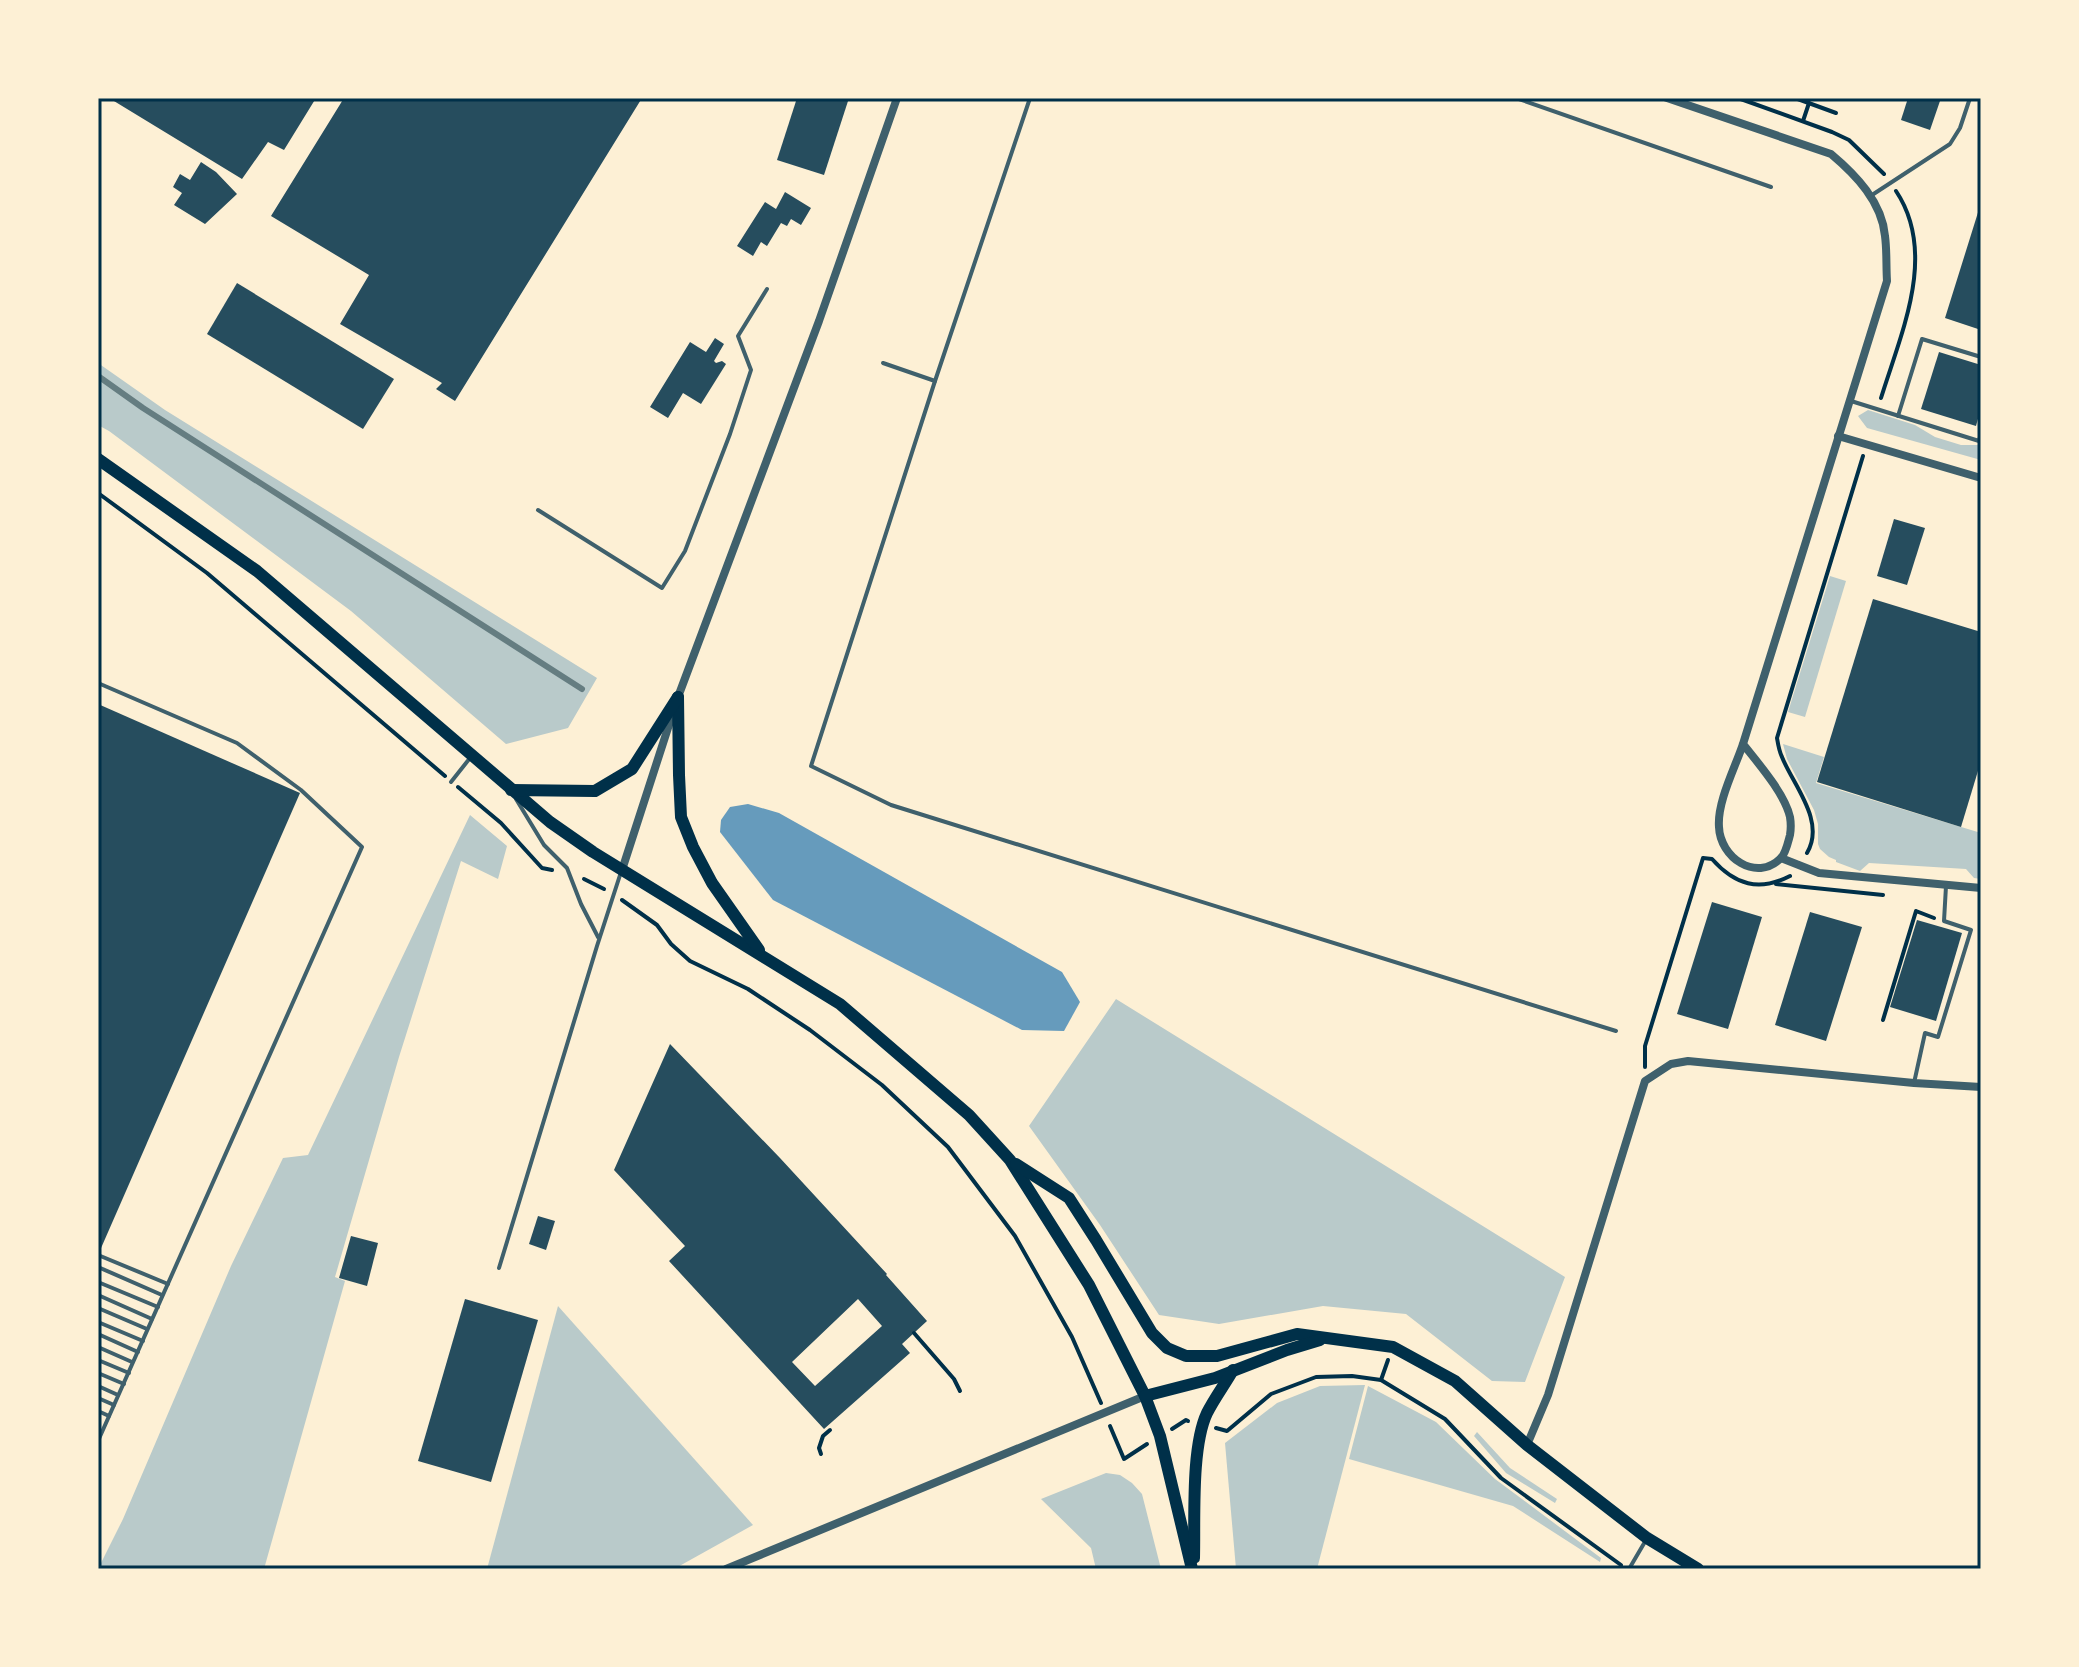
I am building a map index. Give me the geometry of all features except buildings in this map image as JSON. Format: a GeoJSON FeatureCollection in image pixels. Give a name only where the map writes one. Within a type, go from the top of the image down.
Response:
{"type":"FeatureCollection","features":[{"type":"Feature","properties":{"kind":"main road"},"geometry":{"type":"LineString","coordinates":[[98,459],[257,571],[560,829],[840,1004],[969,1115],[1010,1160],[1089,1285],[1145,1396],[1160,1436],[1193,1569]]}},
{"type":"Feature","properties":{"kind":"main road"},"geometry":{"type":"LineString","coordinates":[[511,790],[595,791],[632,769],[678,697]]}},
{"type":"Feature","properties":{"kind":"main road"},"geometry":{"type":"LineString","coordinates":[[678,697],[681,817],[712,883],[764,956]]}},
{"type":"Feature","properties":{"kind":"main road"},"geometry":{"type":"LineString","coordinates":[[1010,1160],[1069,1198],[1152,1333],[1167,1348],[1186,1356],[1217,1356],[1297,1334],[1393,1347],[1455,1381],[1527,1445],[1647,1538],[1698,1569]]}},
{"type":"Feature","properties":{"kind":"main road"},"geometry":{"type":"LineString","coordinates":[[1145,1396],[1215,1378],[1325,1338]]}},
{"type":"Feature","properties":{"kind":"main road"},"geometry":{"type":"LineString","coordinates":[[1193,1569],[1196,1466],[1203,1425],[1206,1414],[1233,1370]]}},
{"type":"Feature","properties":{"kind":"street"},"geometry":{"type":"LineString","coordinates":[[622,870],[678,697],[819,321],[897,98]]}},
{"type":"Feature","properties":{"kind":"street"},"geometry":{"type":"LineString","coordinates":[[1667,98],[1831,154],[1872,195],[1885,233],[1887,281],[1718,823],[1720,836],[1730,856],[1751,867],[1766,866],[1781,858],[1789,839],[1790,814],[1771,780],[1743,744]]}},
{"type":"Feature","properties":{"kind":"street"},"geometry":{"type":"LineString","coordinates":[[1838,436],[1981,478]]}},
{"type":"Feature","properties":{"kind":"street"},"geometry":{"type":"LineString","coordinates":[[1781,858],[1819,873],[1981,888]]}},
{"type":"Feature","properties":{"kind":"street"},"geometry":{"type":"LineString","coordinates":[[1527,1445],[1548,1395],[1645,1081],[1671,1064],[1688,1061],[1981,1087]]}},
{"type":"Feature","properties":{"kind":"street"},"geometry":{"type":"LineString","coordinates":[[726,1569],[1145,1396]]}},
{"type":"Feature","properties":{"kind":"lane"},"geometry":{"type":"LineString","coordinates":[[1030,98],[811,766],[891,805],[1616,1031]]}},
{"type":"Feature","properties":{"kind":"lane"},"geometry":{"type":"LineString","coordinates":[[1516,98],[1771,187]]}},
{"type":"Feature","properties":{"kind":"lane"},"geometry":{"type":"LineString","coordinates":[[1872,195],[1950,144],[1960,128],[1970,98]]}},
{"type":"Feature","properties":{"kind":"lane"},"geometry":{"type":"LineString","coordinates":[[538,510],[662,588],[685,551],[730,434],[751,370],[738,336],[767,289]]}},
{"type":"Feature","properties":{"kind":"lane"},"geometry":{"type":"LineString","coordinates":[[1898,416],[1922,339],[1981,357]]}},
{"type":"Feature","properties":{"kind":"lane"},"geometry":{"type":"LineString","coordinates":[[883,363],[935,381]]}},
{"type":"Feature","properties":{"kind":"lane"},"geometry":{"type":"LineString","coordinates":[[1849,401],[1979,441],[1981,433]]}},
{"type":"Feature","properties":{"kind":"lane"},"geometry":{"type":"LineString","coordinates":[[98,683],[237,743],[301,790],[362,847],[98,1439]]}},
{"type":"Feature","properties":{"kind":"lane"},"geometry":{"type":"LineString","coordinates":[[451,782],[471,756]]}},
{"type":"Feature","properties":{"kind":"lane"},"geometry":{"type":"LineString","coordinates":[[511,790],[544,845],[567,868],[599,939]]}},
{"type":"Feature","properties":{"kind":"lane"},"geometry":{"type":"LineString","coordinates":[[499,1268],[622,870]]}},
{"type":"Feature","properties":{"kind":"lane"},"geometry":{"type":"LineString","coordinates":[[1914,1083],[1925,1033],[1938,1037],[1971,930],[1944,921],[1946,886]]}},
{"type":"Feature","properties":{"kind":"lane"},"geometry":{"type":"LineString","coordinates":[[98,1255],[168,1284]]}},
{"type":"Feature","properties":{"kind":"lane"},"geometry":{"type":"LineString","coordinates":[[98,1267],[163,1295]]}},
{"type":"Feature","properties":{"kind":"lane"},"geometry":{"type":"LineString","coordinates":[[98,1282],[158,1307]]}},
{"type":"Feature","properties":{"kind":"lane"},"geometry":{"type":"LineString","coordinates":[[98,1295],[152,1319]]}},
{"type":"Feature","properties":{"kind":"lane"},"geometry":{"type":"LineString","coordinates":[[98,1308],[148,1330]]}},
{"type":"Feature","properties":{"kind":"lane"},"geometry":{"type":"LineString","coordinates":[[98,1322],[143,1341]]}},
{"type":"Feature","properties":{"kind":"lane"},"geometry":{"type":"LineString","coordinates":[[98,1334],[138,1352]]}},
{"type":"Feature","properties":{"kind":"lane"},"geometry":{"type":"LineString","coordinates":[[98,1347],[133,1362]]}},
{"type":"Feature","properties":{"kind":"lane"},"geometry":{"type":"LineString","coordinates":[[98,1360],[129,1373]]}},
{"type":"Feature","properties":{"kind":"lane"},"geometry":{"type":"LineString","coordinates":[[98,1373],[124,1384]]}},
{"type":"Feature","properties":{"kind":"lane"},"geometry":{"type":"LineString","coordinates":[[98,1386],[119,1395]]}},
{"type":"Feature","properties":{"kind":"lane"},"geometry":{"type":"LineString","coordinates":[[98,1398],[114,1405]]}},
{"type":"Feature","properties":{"kind":"lane"},"geometry":{"type":"LineString","coordinates":[[98,1411],[109,1416]]}},
{"type":"Feature","properties":{"kind":"lane"},"geometry":{"type":"LineString","coordinates":[[98,1424],[105,1426]]}},
{"type":"Feature","properties":{"kind":"lane"},"geometry":{"type":"LineString","coordinates":[[1628,1569],[1647,1538]]}},
{"type":"Feature","properties":{"kind":"path"},"geometry":{"type":"LineString","coordinates":[[1738,98],[1849,140],[1882,171],[1901,199],[1909,217],[1915,253],[1914,282],[1877,409]]}},
{"type":"Feature","properties":{"kind":"path"},"geometry":{"type":"LineString","coordinates":[[1795,98],[1836,113]]}},
{"type":"Feature","properties":{"kind":"path"},"geometry":{"type":"LineString","coordinates":[[1803,121],[1809,103]]}},
{"type":"Feature","properties":{"kind":"path"},"geometry":{"type":"LineString","coordinates":[[1645,1081],[1645,1046],[1703,858],[1712,859],[1731,876],[1758,886],[1774,884],[1790,877],[1810,848],[1813,827],[1804,798],[1781,755],[1777,738],[1866,445]]}},
{"type":"Feature","properties":{"kind":"path"},"geometry":{"type":"LineString","coordinates":[[98,493],[207,573],[501,823],[542,868],[584,879],[614,895],[657,925],[671,944],[690,961],[748,989],[822,1039],[882,1085],[948,1147],[1015,1236],[1072,1337],[1124,1459],[1186,1420],[1227,1431],[1271,1394],[1316,1377],[1352,1376],[1381,1380],[1445,1419],[1501,1478],[1628,1569]]}},
{"type":"Feature","properties":{"kind":"path"},"geometry":{"type":"LineString","coordinates":[[1883,1020],[1916,911],[1944,921]]}},
{"type":"Feature","properties":{"kind":"path"},"geometry":{"type":"LineString","coordinates":[[914,1333],[954,1379],[960,1391]]}},
{"type":"Feature","properties":{"kind":"path"},"geometry":{"type":"LineString","coordinates":[[821,1454],[819,1448],[823,1436],[830,1430]]}},
{"type":"Feature","properties":{"kind":"shaded area"},"geometry":{"type":"Polygon","coordinates":[[[98,363],[165,410],[597,678],[568,728],[506,744],[351,611],[98,425],[98,363]]]}},
{"type":"Feature","properties":{"kind":"shaded area"},"geometry":{"type":"Polygon","coordinates":[[[1868,410],[1915,425],[1935,437],[1961,445],[1981,445],[1981,460],[1867,428],[1858,416],[1868,410]]]}},
{"type":"Feature","properties":{"kind":"shaded area"},"geometry":{"type":"Polygon","coordinates":[[[1830,576],[1846,581],[1805,717],[1788,712],[1830,576]]]}},
{"type":"Feature","properties":{"kind":"shaded area"},"geometry":{"type":"Polygon","coordinates":[[[1783,744],[1824,757],[1816,783],[1981,833],[1981,879],[1974,878],[1966,869],[1869,863],[1860,871],[1836,862],[1820,849],[1814,810],[1787,759],[1783,744]]]}},
{"type":"Feature","properties":{"kind":"shaded area"},"geometry":{"type":"Polygon","coordinates":[[[470,815],[507,846],[498,879],[461,861],[399,1057],[335,1277],[345,1281],[264,1569],[98,1569],[123,1519],[231,1266],[283,1158],[308,1155],[470,815]]]}},
{"type":"Feature","properties":{"kind":"shaded area"},"geometry":{"type":"Polygon","coordinates":[[[1116,999],[1565,1277],[1525,1382],[1492,1381],[1406,1314],[1323,1306],[1219,1324],[1159,1315],[1029,1126],[1116,999]]]}},
{"type":"Feature","properties":{"kind":"shaded area"},"geometry":{"type":"Polygon","coordinates":[[[558,1306],[753,1525],[674,1569],[487,1569],[558,1306]]]}},
{"type":"Feature","properties":{"kind":"shaded area"},"geometry":{"type":"Polygon","coordinates":[[[1365,1385],[1317,1569],[1236,1569],[1225,1443],[1277,1403],[1320,1386],[1365,1385]]]}},
{"type":"Feature","properties":{"kind":"shaded area"},"geometry":{"type":"Polygon","coordinates":[[[1368,1386],[1436,1422],[1495,1479],[1601,1558],[1600,1562],[1513,1506],[1349,1459],[1368,1386]]]}},
{"type":"Feature","properties":{"kind":"shaded area"},"geometry":{"type":"Polygon","coordinates":[[[1477,1432],[1510,1468],[1557,1499],[1555,1503],[1506,1473],[1474,1436],[1477,1432]]]}},
{"type":"Feature","properties":{"kind":"shaded area"},"geometry":{"type":"Polygon","coordinates":[[[1106,1473],[1120,1475],[1142,1494],[1161,1569],[1096,1569],[1091,1548],[1041,1499],[1106,1473]]]}},
{"type":"Feature","properties":{"kind":"water"},"geometry":{"type":"Polygon","coordinates":[[[748,804],[779,813],[1062,972],[1080,1002],[1064,1031],[1022,1030],[773,900],[720,832],[721,820],[730,807],[748,804]]]}},
{"type":"Feature","properties":{"kind":"railway"},"geometry":{"type":"LineString","coordinates":[[98,376],[143,408],[582,689]]}}]}
